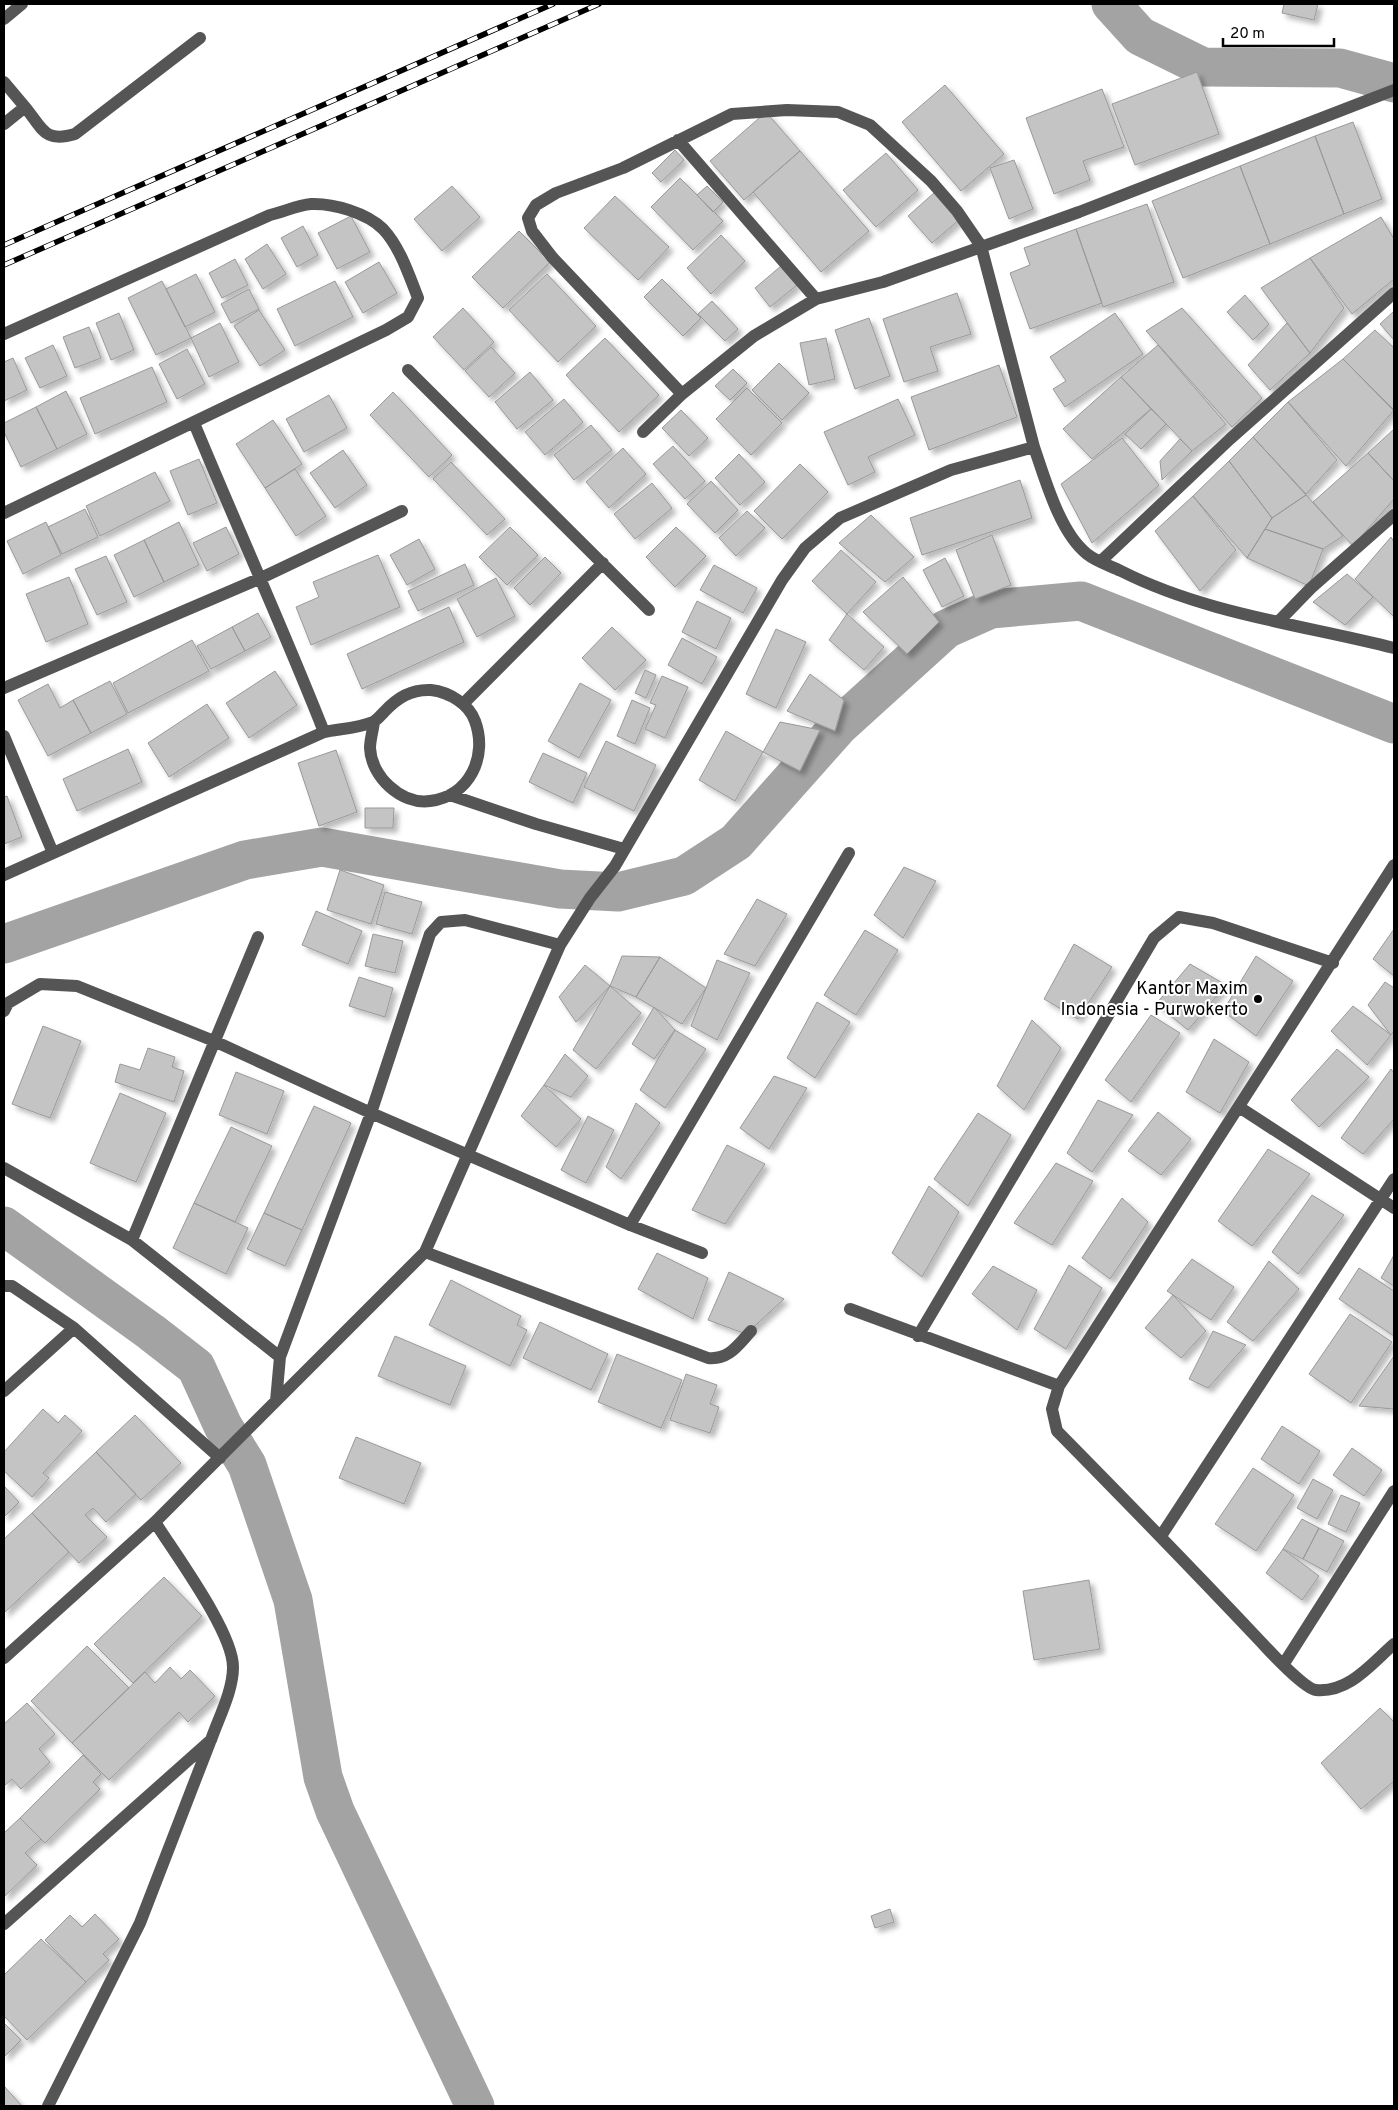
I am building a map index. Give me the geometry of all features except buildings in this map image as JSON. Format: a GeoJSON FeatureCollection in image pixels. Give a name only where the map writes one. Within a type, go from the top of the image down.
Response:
{"type":"FeatureCollection","features":[{"type":"Feature","properties":{"kind":"street"},"geometry":{"type":"LineString","coordinates":[[4,19],[22,4]]}},
{"type":"Feature","properties":{"kind":"street"},"geometry":{"type":"LineString","coordinates":[[4,82],[48,134],[60,138],[75,134],[200,38]]}},
{"type":"Feature","properties":{"kind":"street"},"geometry":{"type":"LineString","coordinates":[[643,432],[682,394],[754,336],[816,299],[884,282],[1142,189],[1394,90]]}},
{"type":"Feature","properties":{"kind":"street"},"geometry":{"type":"LineString","coordinates":[[4,124],[25,107]]}},
{"type":"Feature","properties":{"kind":"street"},"geometry":{"type":"LineString","coordinates":[[682,394],[552,257],[532,231],[528,218],[536,205],[556,193],[623,168],[732,114],[787,110],[838,112],[870,125],[931,181],[957,212],[981,246],[1034,447],[1048,489],[1065,526],[1087,554],[1139,580],[1194,600],[1278,622],[1394,648]]}},
{"type":"Feature","properties":{"kind":"street"},"geometry":{"type":"LineString","coordinates":[[678,140],[816,299]]}},
{"type":"Feature","properties":{"kind":"street"},"geometry":{"type":"LineString","coordinates":[[4,334],[270,215],[309,204],[333,204],[358,213],[382,229],[402,257],[418,298],[408,316],[386,330],[4,513]]}},
{"type":"Feature","properties":{"kind":"street"},"geometry":{"type":"LineString","coordinates":[[1101,561],[1230,439],[1394,293]]}},
{"type":"Feature","properties":{"kind":"street"},"geometry":{"type":"LineString","coordinates":[[408,370],[649,610]]}},
{"type":"Feature","properties":{"kind":"street"},"geometry":{"type":"LineString","coordinates":[[194,423],[241,538],[262,578],[324,732]]}},
{"type":"Feature","properties":{"kind":"street"},"geometry":{"type":"LineString","coordinates":[[4,1658],[155,1522],[233,1447],[276,1401],[425,1252],[560,945],[590,898],[615,866],[782,580],[805,548],[840,518],[918,483],[950,470],[1034,447]]}},
{"type":"Feature","properties":{"kind":"street"},"geometry":{"type":"LineString","coordinates":[[4,688],[262,578],[402,511]]}},
{"type":"Feature","properties":{"kind":"street"},"geometry":{"type":"LineString","coordinates":[[1278,622],[1311,588],[1394,515]]}},
{"type":"Feature","properties":{"kind":"street"},"geometry":{"type":"LineString","coordinates":[[463,704],[603,563]]}},
{"type":"Feature","properties":{"kind":"street"},"geometry":{"type":"LineString","coordinates":[[4,874],[324,732],[374,722],[396,700],[411,692],[430,690],[448,694],[463,704],[474,717],[480,735],[480,752],[475,770],[464,784],[450,795],[429,802],[407,798],[389,787],[376,770],[370,749],[374,722]]}},
{"type":"Feature","properties":{"kind":"street"},"geometry":{"type":"LineString","coordinates":[[4,736],[52,853]]}},
{"type":"Feature","properties":{"kind":"street"},"geometry":{"type":"LineString","coordinates":[[450,795],[536,824],[624,849]]}},
{"type":"Feature","properties":{"kind":"street"},"geometry":{"type":"LineString","coordinates":[[630,1225],[849,853]]}},
{"type":"Feature","properties":{"kind":"street"},"geometry":{"type":"LineString","coordinates":[[1394,864],[1059,1386],[1052,1409],[1057,1431],[1161,1536],[1283,1665],[1313,1690],[1332,1690],[1346,1686],[1394,1644]]}},
{"type":"Feature","properties":{"kind":"street"},"geometry":{"type":"LineString","coordinates":[[918,1336],[1154,938],[1179,918],[1213,923],[1332,963]]}},
{"type":"Feature","properties":{"kind":"street"},"geometry":{"type":"LineString","coordinates":[[276,1401],[280,1357],[371,1113],[430,934],[441,922],[465,920],[560,945]]}},
{"type":"Feature","properties":{"kind":"street"},"geometry":{"type":"LineString","coordinates":[[132,1240],[258,936]]}},
{"type":"Feature","properties":{"kind":"street"},"geometry":{"type":"LineString","coordinates":[[4,1011],[8,1003],[40,984],[77,986],[214,1041],[371,1113],[630,1225],[702,1253]]}},
{"type":"Feature","properties":{"kind":"street"},"geometry":{"type":"LineString","coordinates":[[1239,1107],[1394,1208]]}},
{"type":"Feature","properties":{"kind":"street"},"geometry":{"type":"LineString","coordinates":[[4,1168],[132,1240],[280,1357]]}},
{"type":"Feature","properties":{"kind":"street"},"geometry":{"type":"LineString","coordinates":[[1161,1536],[1394,1179]]}},
{"type":"Feature","properties":{"kind":"street"},"geometry":{"type":"LineString","coordinates":[[425,1252],[708,1358],[721,1358],[728,1355],[751,1332]]}},
{"type":"Feature","properties":{"kind":"street"},"geometry":{"type":"LineString","coordinates":[[4,1286],[12,1286],[74,1328],[220,1458]]}},
{"type":"Feature","properties":{"kind":"street"},"geometry":{"type":"LineString","coordinates":[[850,1309],[918,1336],[1059,1386]]}},
{"type":"Feature","properties":{"kind":"street"},"geometry":{"type":"LineString","coordinates":[[4,1391],[74,1328]]}},
{"type":"Feature","properties":{"kind":"street"},"geometry":{"type":"LineString","coordinates":[[1283,1665],[1394,1491]]}},
{"type":"Feature","properties":{"kind":"street"},"geometry":{"type":"LineString","coordinates":[[48,2106],[140,1924],[211,1740],[232,1677],[232,1652],[220,1626],[155,1522]]}},
{"type":"Feature","properties":{"kind":"street"},"geometry":{"type":"LineString","coordinates":[[4,1924],[211,1740]]}},
{"type":"Feature","properties":{"kind":"waterway"},"geometry":{"type":"LineString","coordinates":[[1111,4],[1140,36],[1203,67],[1340,68],[1394,83]]}},
{"type":"Feature","properties":{"kind":"waterway"},"geometry":{"type":"LineString","coordinates":[[4,944],[245,860],[322,847],[560,889],[618,892],[684,876],[736,842],[839,726],[946,629],[991,609],[1081,601],[1394,724]]}},
{"type":"Feature","properties":{"kind":"waterway"},"geometry":{"type":"LineString","coordinates":[[4,1226],[151,1332],[196,1367],[223,1426],[247,1465],[293,1600],[323,1777],[335,1811],[475,2106]]}},
{"type":"Feature","properties":{"kind":"railway"},"geometry":{"type":"LineString","coordinates":[[4,245],[553,4]]}},
{"type":"Feature","properties":{"kind":"railway"},"geometry":{"type":"LineString","coordinates":[[4,265],[599,4]]}},
{"type":"Feature","properties":{"kind":"place","name":"Kantor Maxim Indonesia - Purwokerto"},"geometry":{"type":"Point","coordinates":[1258,999]}}]}
